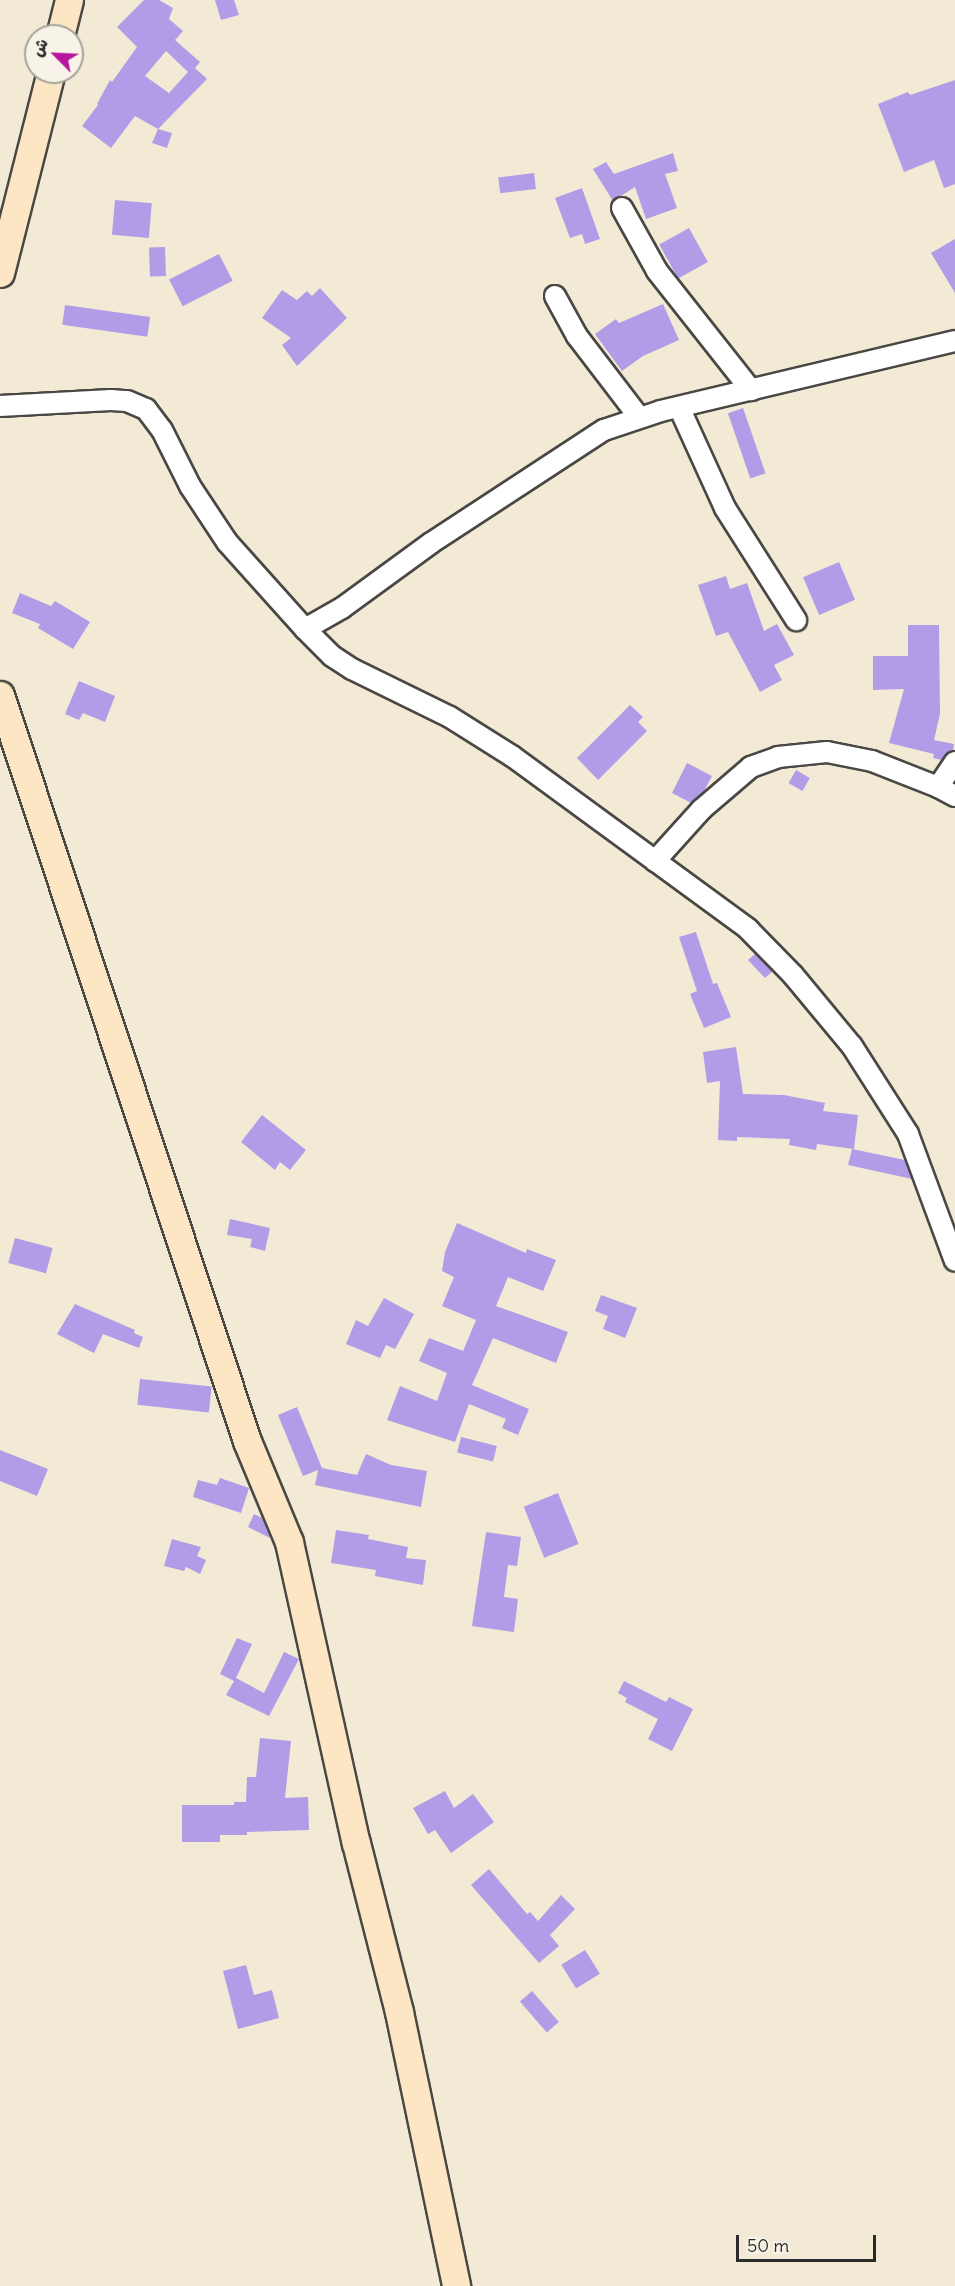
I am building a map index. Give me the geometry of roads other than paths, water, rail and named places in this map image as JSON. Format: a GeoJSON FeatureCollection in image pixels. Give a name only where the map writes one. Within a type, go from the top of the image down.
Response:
{"type":"FeatureCollection","features":[{"type":"Feature","properties":{"kind":"street"},"geometry":{"type":"LineString","coordinates":[[63,24],[69,0]]}},
{"type":"Feature","properties":{"kind":"street"},"geometry":{"type":"LineString","coordinates":[[0,273],[48,84]]}},
{"type":"Feature","properties":{"kind":"street"},"geometry":{"type":"LineString","coordinates":[[622,208],[657,271],[751,390]]}},
{"type":"Feature","properties":{"kind":"street"},"geometry":{"type":"LineString","coordinates":[[555,296],[577,336],[639,417]]}},
{"type":"Feature","properties":{"kind":"street"},"geometry":{"type":"LineString","coordinates":[[305,629],[342,608],[431,543],[604,430],[679,406],[955,341]]}},
{"type":"Feature","properties":{"kind":"street"},"geometry":{"type":"LineString","coordinates":[[0,406],[111,400],[127,402],[146,409],[162,430],[190,486],[227,542],[332,656],[352,669],[450,717],[512,756],[747,929],[793,975],[852,1046],[908,1134],[955,1261]]}},
{"type":"Feature","properties":{"kind":"street"},"geometry":{"type":"LineString","coordinates":[[679,406],[725,508],[796,620]]}},
{"type":"Feature","properties":{"kind":"street"},"geometry":{"type":"LineString","coordinates":[[0,695],[247,1441],[289,1542],[356,1843],[399,2012],[456,2286]]}},
{"type":"Feature","properties":{"kind":"street"},"geometry":{"type":"LineString","coordinates":[[655,861],[702,809],[718,795],[751,767],[777,757],[827,752],[872,761],[947,791],[955,762]]}}]}
